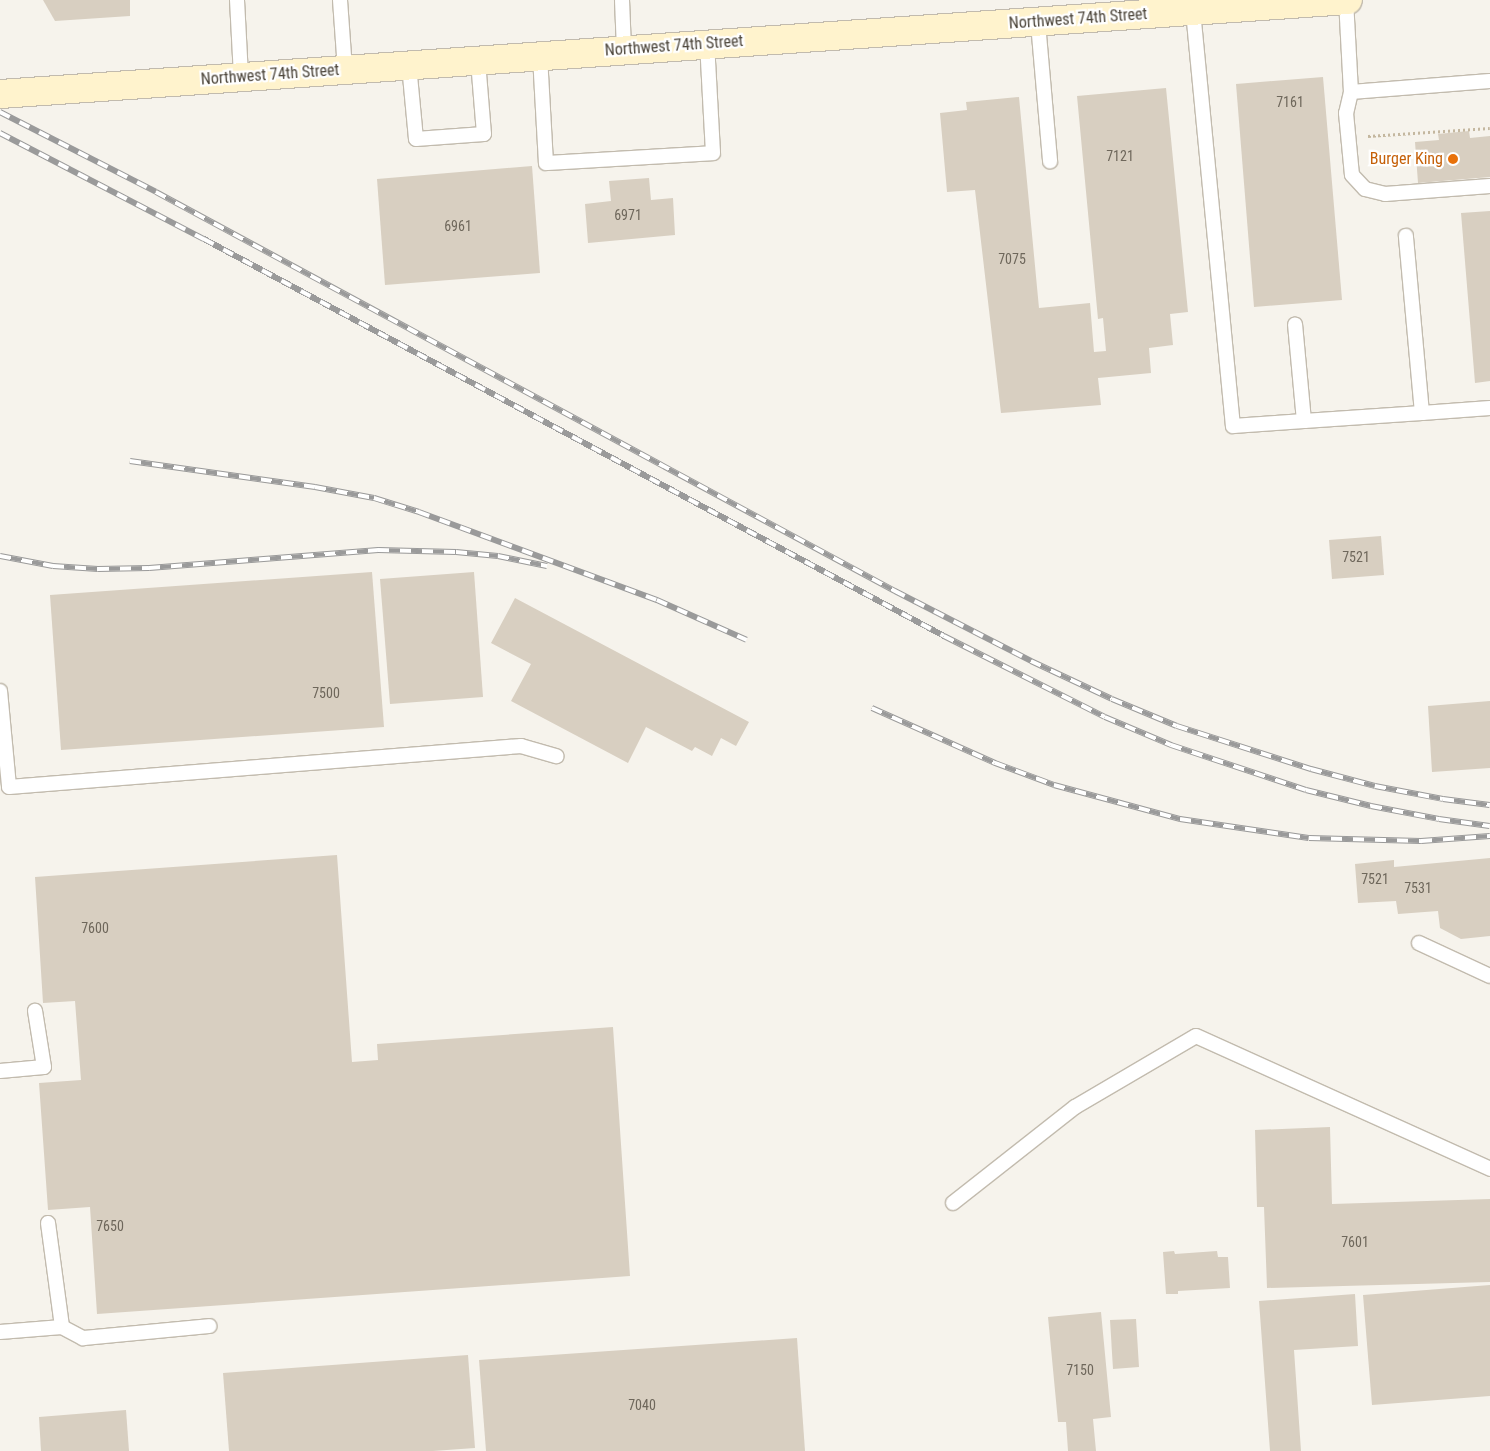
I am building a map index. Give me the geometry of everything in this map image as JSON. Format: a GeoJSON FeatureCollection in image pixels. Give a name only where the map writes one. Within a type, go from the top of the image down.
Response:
{"type":"FeatureCollection","features":[{"type":"Feature","properties":{"kind":"main road","name":"Northwest 74th Street"},"geometry":{"type":"LineString","coordinates":[[0,94],[707,43],[1038,23],[1189,8],[1347,0]]}},
{"type":"Feature","properties":{"kind":"lane"},"geometry":{"type":"LineString","coordinates":[[237,0],[241,77]]}},
{"type":"Feature","properties":{"kind":"lane"},"geometry":{"type":"LineString","coordinates":[[340,0],[345,70]]}},
{"type":"Feature","properties":{"kind":"lane"},"geometry":{"type":"LineString","coordinates":[[622,0],[624,50]]}},
{"type":"Feature","properties":{"kind":"lane"},"geometry":{"type":"LineString","coordinates":[[1347,0],[1351,92],[1346,113],[1352,174],[1365,189],[1385,194],[1490,186]]}},
{"type":"Feature","properties":{"kind":"lane"},"geometry":{"type":"LineString","coordinates":[[1189,8],[1233,426],[1490,408]]}},
{"type":"Feature","properties":{"kind":"lane"},"geometry":{"type":"LineString","coordinates":[[1038,23],[1050,161]]}},
{"type":"Feature","properties":{"kind":"lane"},"geometry":{"type":"LineString","coordinates":[[540,56],[546,163],[713,153],[707,43]]}},
{"type":"Feature","properties":{"kind":"lane"},"geometry":{"type":"LineString","coordinates":[[409,65],[416,139],[484,134],[478,61]]}},
{"type":"Feature","properties":{"kind":"lane"},"geometry":{"type":"LineString","coordinates":[[1351,92],[1490,81]]}},
{"type":"Feature","properties":{"kind":"lane"},"geometry":{"type":"LineString","coordinates":[[1406,236],[1422,413]]}},
{"type":"Feature","properties":{"kind":"lane"},"geometry":{"type":"LineString","coordinates":[[1295,324],[1304,421]]}},
{"type":"Feature","properties":{"kind":"lane"},"geometry":{"type":"LineString","coordinates":[[0,691],[4,789],[521,746],[557,756]]}},
{"type":"Feature","properties":{"kind":"lane"},"geometry":{"type":"LineString","coordinates":[[1419,943],[1490,976]]}},
{"type":"Feature","properties":{"kind":"lane"},"geometry":{"type":"LineString","coordinates":[[0,1072],[44,1067],[35,1011]]}},
{"type":"Feature","properties":{"kind":"lane"},"geometry":{"type":"LineString","coordinates":[[954,1203],[1075,1106],[1196,1036],[1490,1169]]}},
{"type":"Feature","properties":{"kind":"lane"},"geometry":{"type":"LineString","coordinates":[[48,1223],[62,1327]]}},
{"type":"Feature","properties":{"kind":"lane"},"geometry":{"type":"LineString","coordinates":[[0,1332],[62,1327],[82,1338],[209,1326]]}},
{"type":"Feature","properties":{"kind":"path"},"geometry":{"type":"LineString","coordinates":[[1362,137],[1490,128]]}},
{"type":"Feature","properties":{"kind":"building"},"geometry":{"type":"Polygon","coordinates":[[[43,0],[130,0],[130,16],[55,21],[43,0]]]}},
{"type":"Feature","properties":{"kind":"building"},"geometry":{"type":"Polygon","coordinates":[[[1323,77],[1342,300],[1254,307],[1236,84],[1323,77]]]}},
{"type":"Feature","properties":{"kind":"building"},"geometry":{"type":"Polygon","coordinates":[[[1166,88],[1188,312],[1170,314],[1173,345],[1149,348],[1151,373],[1098,378],[1101,405],[1001,413],[975,190],[947,192],[940,113],[967,110],[966,102],[1019,97],[1039,308],[1090,303],[1094,352],[1106,351],[1103,318],[1098,319],[1077,96],[1166,88]]]}},
{"type":"Feature","properties":{"kind":"building","name":"Burger King"},"geometry":{"type":"Polygon","coordinates":[[[1469,131],[1470,138],[1490,136],[1490,177],[1418,183],[1415,142],[1439,140],[1438,134],[1469,131]]]}},
{"type":"Feature","properties":{"kind":"building"},"geometry":{"type":"Polygon","coordinates":[[[532,166],[540,273],[385,285],[377,179],[532,166]]]}},
{"type":"Feature","properties":{"kind":"building"},"geometry":{"type":"Polygon","coordinates":[[[649,178],[651,200],[673,198],[675,235],[588,243],[585,204],[611,201],[609,181],[649,178]]]}},
{"type":"Feature","properties":{"kind":"building"},"geometry":{"type":"Polygon","coordinates":[[[1490,211],[1490,381],[1475,383],[1461,213],[1490,211]]]}},
{"type":"Feature","properties":{"kind":"building"},"geometry":{"type":"Polygon","coordinates":[[[1381,536],[1384,575],[1332,579],[1329,540],[1381,536]]]}},
{"type":"Feature","properties":{"kind":"building"},"geometry":{"type":"Polygon","coordinates":[[[372,572],[384,727],[61,750],[50,595],[372,572]]]}},
{"type":"Feature","properties":{"kind":"building"},"geometry":{"type":"Polygon","coordinates":[[[474,572],[483,697],[390,704],[380,579],[474,572]]]}},
{"type":"Feature","properties":{"kind":"building"},"geometry":{"type":"Polygon","coordinates":[[[515,598],[749,722],[736,746],[721,738],[712,756],[695,747],[692,751],[646,727],[628,763],[511,701],[531,664],[491,643],[515,598]]]}},
{"type":"Feature","properties":{"kind":"building"},"geometry":{"type":"Polygon","coordinates":[[[1490,701],[1490,768],[1432,772],[1428,706],[1490,701]]]}},
{"type":"Feature","properties":{"kind":"building"},"geometry":{"type":"Polygon","coordinates":[[[337,855],[352,1062],[378,1060],[377,1044],[613,1027],[630,1276],[97,1314],[90,1207],[48,1210],[39,1083],[81,1080],[75,1001],[43,1003],[35,877],[337,855]]]}},
{"type":"Feature","properties":{"kind":"building"},"geometry":{"type":"Polygon","coordinates":[[[1490,858],[1490,936],[1461,939],[1440,928],[1438,911],[1398,914],[1396,901],[1358,903],[1355,864],[1394,860],[1394,867],[1490,858]]]}},
{"type":"Feature","properties":{"kind":"building"},"geometry":{"type":"Polygon","coordinates":[[[1330,1127],[1332,1204],[1490,1199],[1490,1282],[1267,1288],[1264,1207],[1257,1207],[1255,1130],[1330,1127]]]}},
{"type":"Feature","properties":{"kind":"building"},"geometry":{"type":"Polygon","coordinates":[[[1174,1251],[1175,1254],[1217,1251],[1218,1257],[1228,1257],[1230,1288],[1178,1291],[1178,1294],[1166,1294],[1163,1252],[1174,1251]]]}},
{"type":"Feature","properties":{"kind":"building"},"geometry":{"type":"Polygon","coordinates":[[[1490,1285],[1490,1396],[1372,1405],[1363,1295],[1490,1285]]]}},
{"type":"Feature","properties":{"kind":"building"},"geometry":{"type":"Polygon","coordinates":[[[1355,1294],[1358,1346],[1294,1350],[1301,1451],[1270,1451],[1259,1301],[1355,1294]]]}},
{"type":"Feature","properties":{"kind":"building"},"geometry":{"type":"Polygon","coordinates":[[[1101,1312],[1111,1417],[1093,1419],[1096,1451],[1068,1451],[1066,1422],[1058,1422],[1048,1317],[1101,1312]]]}},
{"type":"Feature","properties":{"kind":"building"},"geometry":{"type":"Polygon","coordinates":[[[1136,1319],[1139,1367],[1113,1369],[1110,1320],[1136,1319]]]}},
{"type":"Feature","properties":{"kind":"building"},"geometry":{"type":"Polygon","coordinates":[[[797,1338],[805,1451],[486,1451],[479,1360],[797,1338]]]}},
{"type":"Feature","properties":{"kind":"building"},"geometry":{"type":"Polygon","coordinates":[[[468,1355],[475,1448],[433,1451],[229,1451],[223,1373],[468,1355]]]}},
{"type":"Feature","properties":{"kind":"building"},"geometry":{"type":"Polygon","coordinates":[[[126,1410],[129,1451],[41,1451],[39,1417],[126,1410]]]}},
{"type":"Feature","properties":{"kind":"railway"},"geometry":{"type":"LineString","coordinates":[[0,112],[156,192],[895,591],[1031,661],[1112,699],[1177,726],[1311,769],[1375,786],[1443,799],[1490,805]]}},
{"type":"Feature","properties":{"kind":"railway"},"geometry":{"type":"LineString","coordinates":[[0,133],[204,239],[944,636],[1105,717],[1171,745],[1306,790],[1371,806],[1439,819],[1490,826]]}},
{"type":"Feature","properties":{"kind":"railway"},"geometry":{"type":"LineString","coordinates":[[130,461],[315,487],[374,498],[419,512],[657,600],[747,640]]}},
{"type":"Feature","properties":{"kind":"railway"},"geometry":{"type":"LineString","coordinates":[[0,556],[53,566],[98,569],[149,568],[378,550],[456,552],[498,556],[547,566]]}},
{"type":"Feature","properties":{"kind":"railway"},"geometry":{"type":"LineString","coordinates":[[872,708],[995,763],[1054,785],[1180,819],[1309,838],[1421,841],[1490,836]]}},
{"type":"Feature","properties":{"kind":"place","name":"Burger King"},"geometry":{"type":"Point","coordinates":[1453,159]}}]}
